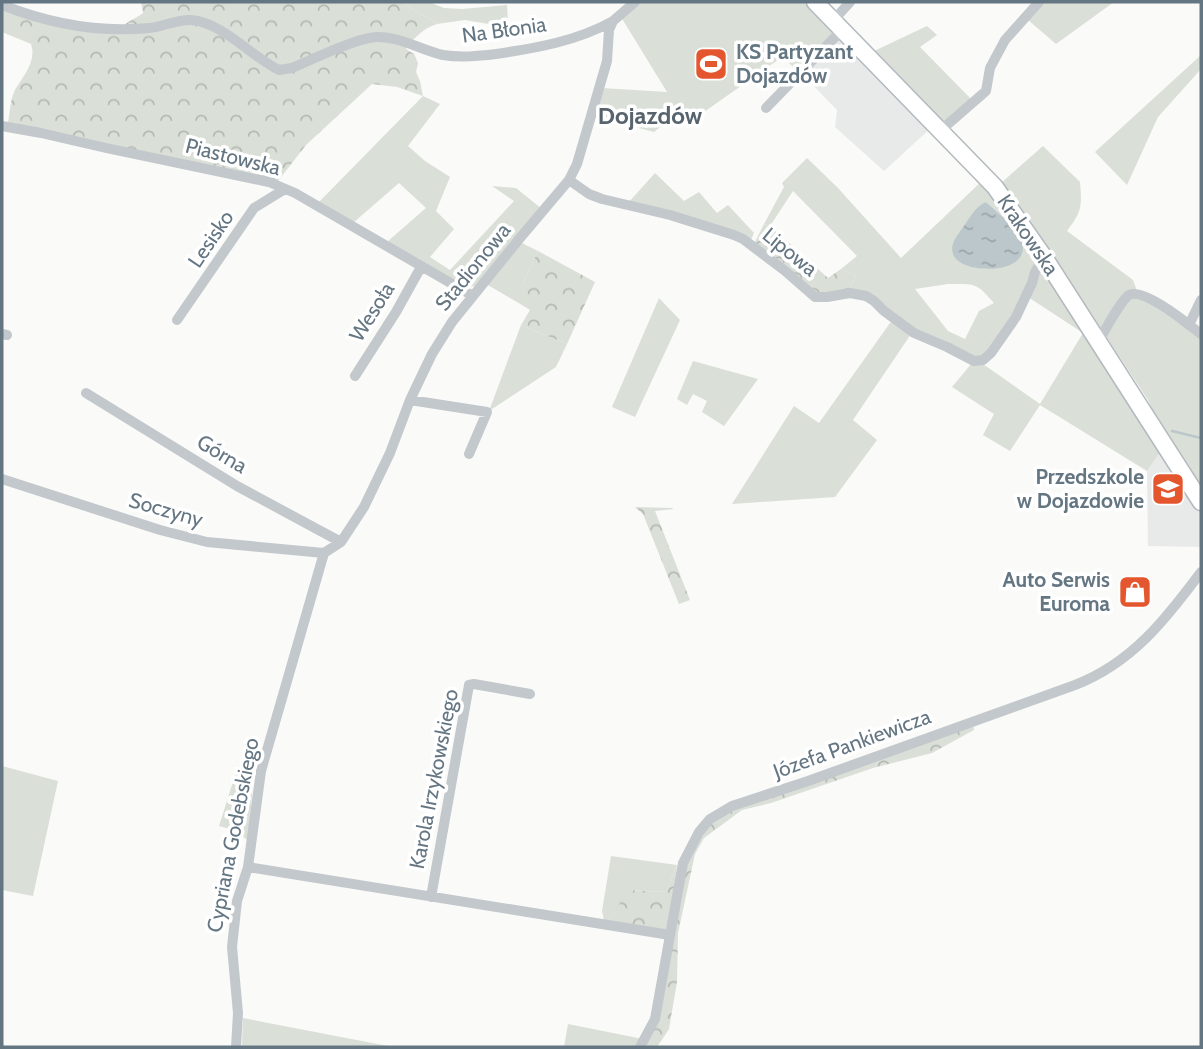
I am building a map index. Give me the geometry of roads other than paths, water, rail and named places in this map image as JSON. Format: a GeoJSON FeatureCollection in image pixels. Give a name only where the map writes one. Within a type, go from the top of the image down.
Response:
{"type":"FeatureCollection","features":[{"type":"Feature","properties":{"kind":"street","name":"Krakowska"},"geometry":{"type":"LineString","coordinates":[[815,2],[995,187],[1044,257],[1201,502]]}},
{"type":"Feature","properties":{"kind":"street"},"geometry":{"type":"LineString","coordinates":[[766,108],[838,26],[849,2]]}},
{"type":"Feature","properties":{"kind":"street"},"geometry":{"type":"LineString","coordinates":[[940,131],[986,91],[990,68],[1006,40],[1039,2]]}},
{"type":"Feature","properties":{"kind":"street"},"geometry":{"type":"LineString","coordinates":[[613,21],[627,4]]}},
{"type":"Feature","properties":{"kind":"street","name":"Na Błonia"},"geometry":{"type":"LineString","coordinates":[[2,5],[80,27],[149,29],[191,20],[224,33],[279,70],[292,68],[365,39],[388,37],[424,50],[456,57],[537,48],[594,31],[613,21]]}},
{"type":"Feature","properties":{"kind":"street","name":"Stadionowa"},"geometry":{"type":"LineString","coordinates":[[324,553],[341,542],[364,507],[432,354],[452,323],[569,180],[577,164],[607,61],[609,30],[613,21]]}},
{"type":"Feature","properties":{"kind":"street","name":"Piastowska"},"geometry":{"type":"LineString","coordinates":[[2,126],[41,132],[269,182],[473,296]]}},
{"type":"Feature","properties":{"kind":"street","name":"Lipowa"},"geometry":{"type":"LineString","coordinates":[[569,180],[589,194],[602,199],[670,215],[743,239],[815,297],[850,293],[866,296],[914,333],[974,362],[983,360],[991,353],[1016,317],[1044,257]]}},
{"type":"Feature","properties":{"kind":"street","name":"Lesisko"},"geometry":{"type":"LineString","coordinates":[[177,320],[254,208],[285,189]]}},
{"type":"Feature","properties":{"kind":"street","name":"Wesoła"},"geometry":{"type":"LineString","coordinates":[[355,376],[421,267]]}},
{"type":"Feature","properties":{"kind":"street"},"geometry":{"type":"LineString","coordinates":[[1098,342],[1123,301],[1131,294],[1137,293],[1148,297],[1201,334]]}},
{"type":"Feature","properties":{"kind":"street"},"geometry":{"type":"LineString","coordinates":[[1189,325],[1201,300]]}},
{"type":"Feature","properties":{"kind":"street","name":"Górna"},"geometry":{"type":"LineString","coordinates":[[86,393],[237,486],[341,542]]}},
{"type":"Feature","properties":{"kind":"street"},"geometry":{"type":"LineString","coordinates":[[410,400],[487,412],[469,454]]}},
{"type":"Feature","properties":{"kind":"street","name":"Soczyny"},"geometry":{"type":"LineString","coordinates":[[2,479],[160,530],[207,542],[324,553]]}},
{"type":"Feature","properties":{"kind":"street","name":"Cypriana Godebskiego"},"geometry":{"type":"LineString","coordinates":[[236,1047],[238,1013],[232,947],[237,901],[248,867],[261,771],[324,553]]}},
{"type":"Feature","properties":{"kind":"street","name":"Józefa Pankiewicza"},"geometry":{"type":"LineString","coordinates":[[640,1047],[655,1019],[683,863],[699,832],[710,819],[732,806],[1074,685],[1106,671],[1148,637],[1201,572]]}},
{"type":"Feature","properties":{"kind":"street","name":"Karola Irzykowskiego"},"geometry":{"type":"LineString","coordinates":[[430,897],[469,685],[530,694]]}},
{"type":"Feature","properties":{"kind":"street","name":"Karola Irzykowskiego"},"geometry":{"type":"LineString","coordinates":[[248,867],[670,935]]}},
{"type":"Feature","properties":{"kind":"water"},"geometry":{"type":"Polygon","coordinates":[[[986,202],[1011,226],[1022,242],[1022,253],[1016,261],[993,269],[968,266],[958,261],[952,251],[957,235],[975,210],[986,202]]]}},
{"type":"Feature","properties":{"kind":"waterway"},"geometry":{"type":"LineString","coordinates":[[1172,431],[1201,438]]}},
{"type":"Feature","properties":{"kind":"place","name":"KS Partyzant Dojazdów"},"geometry":{"type":"Point","coordinates":[711,64]}},
{"type":"Feature","properties":{"kind":"place","name":"Przedszkole w Dojazdowie"},"geometry":{"type":"Point","coordinates":[1168,489]}},
{"type":"Feature","properties":{"kind":"place","name":"Auto Serwis Euroma"},"geometry":{"type":"Point","coordinates":[1135,592]}},
{"type":"Feature","properties":{"kind":"district","name":"Dojazdów"},"geometry":{"type":"Point","coordinates":[650,116]}}]}
